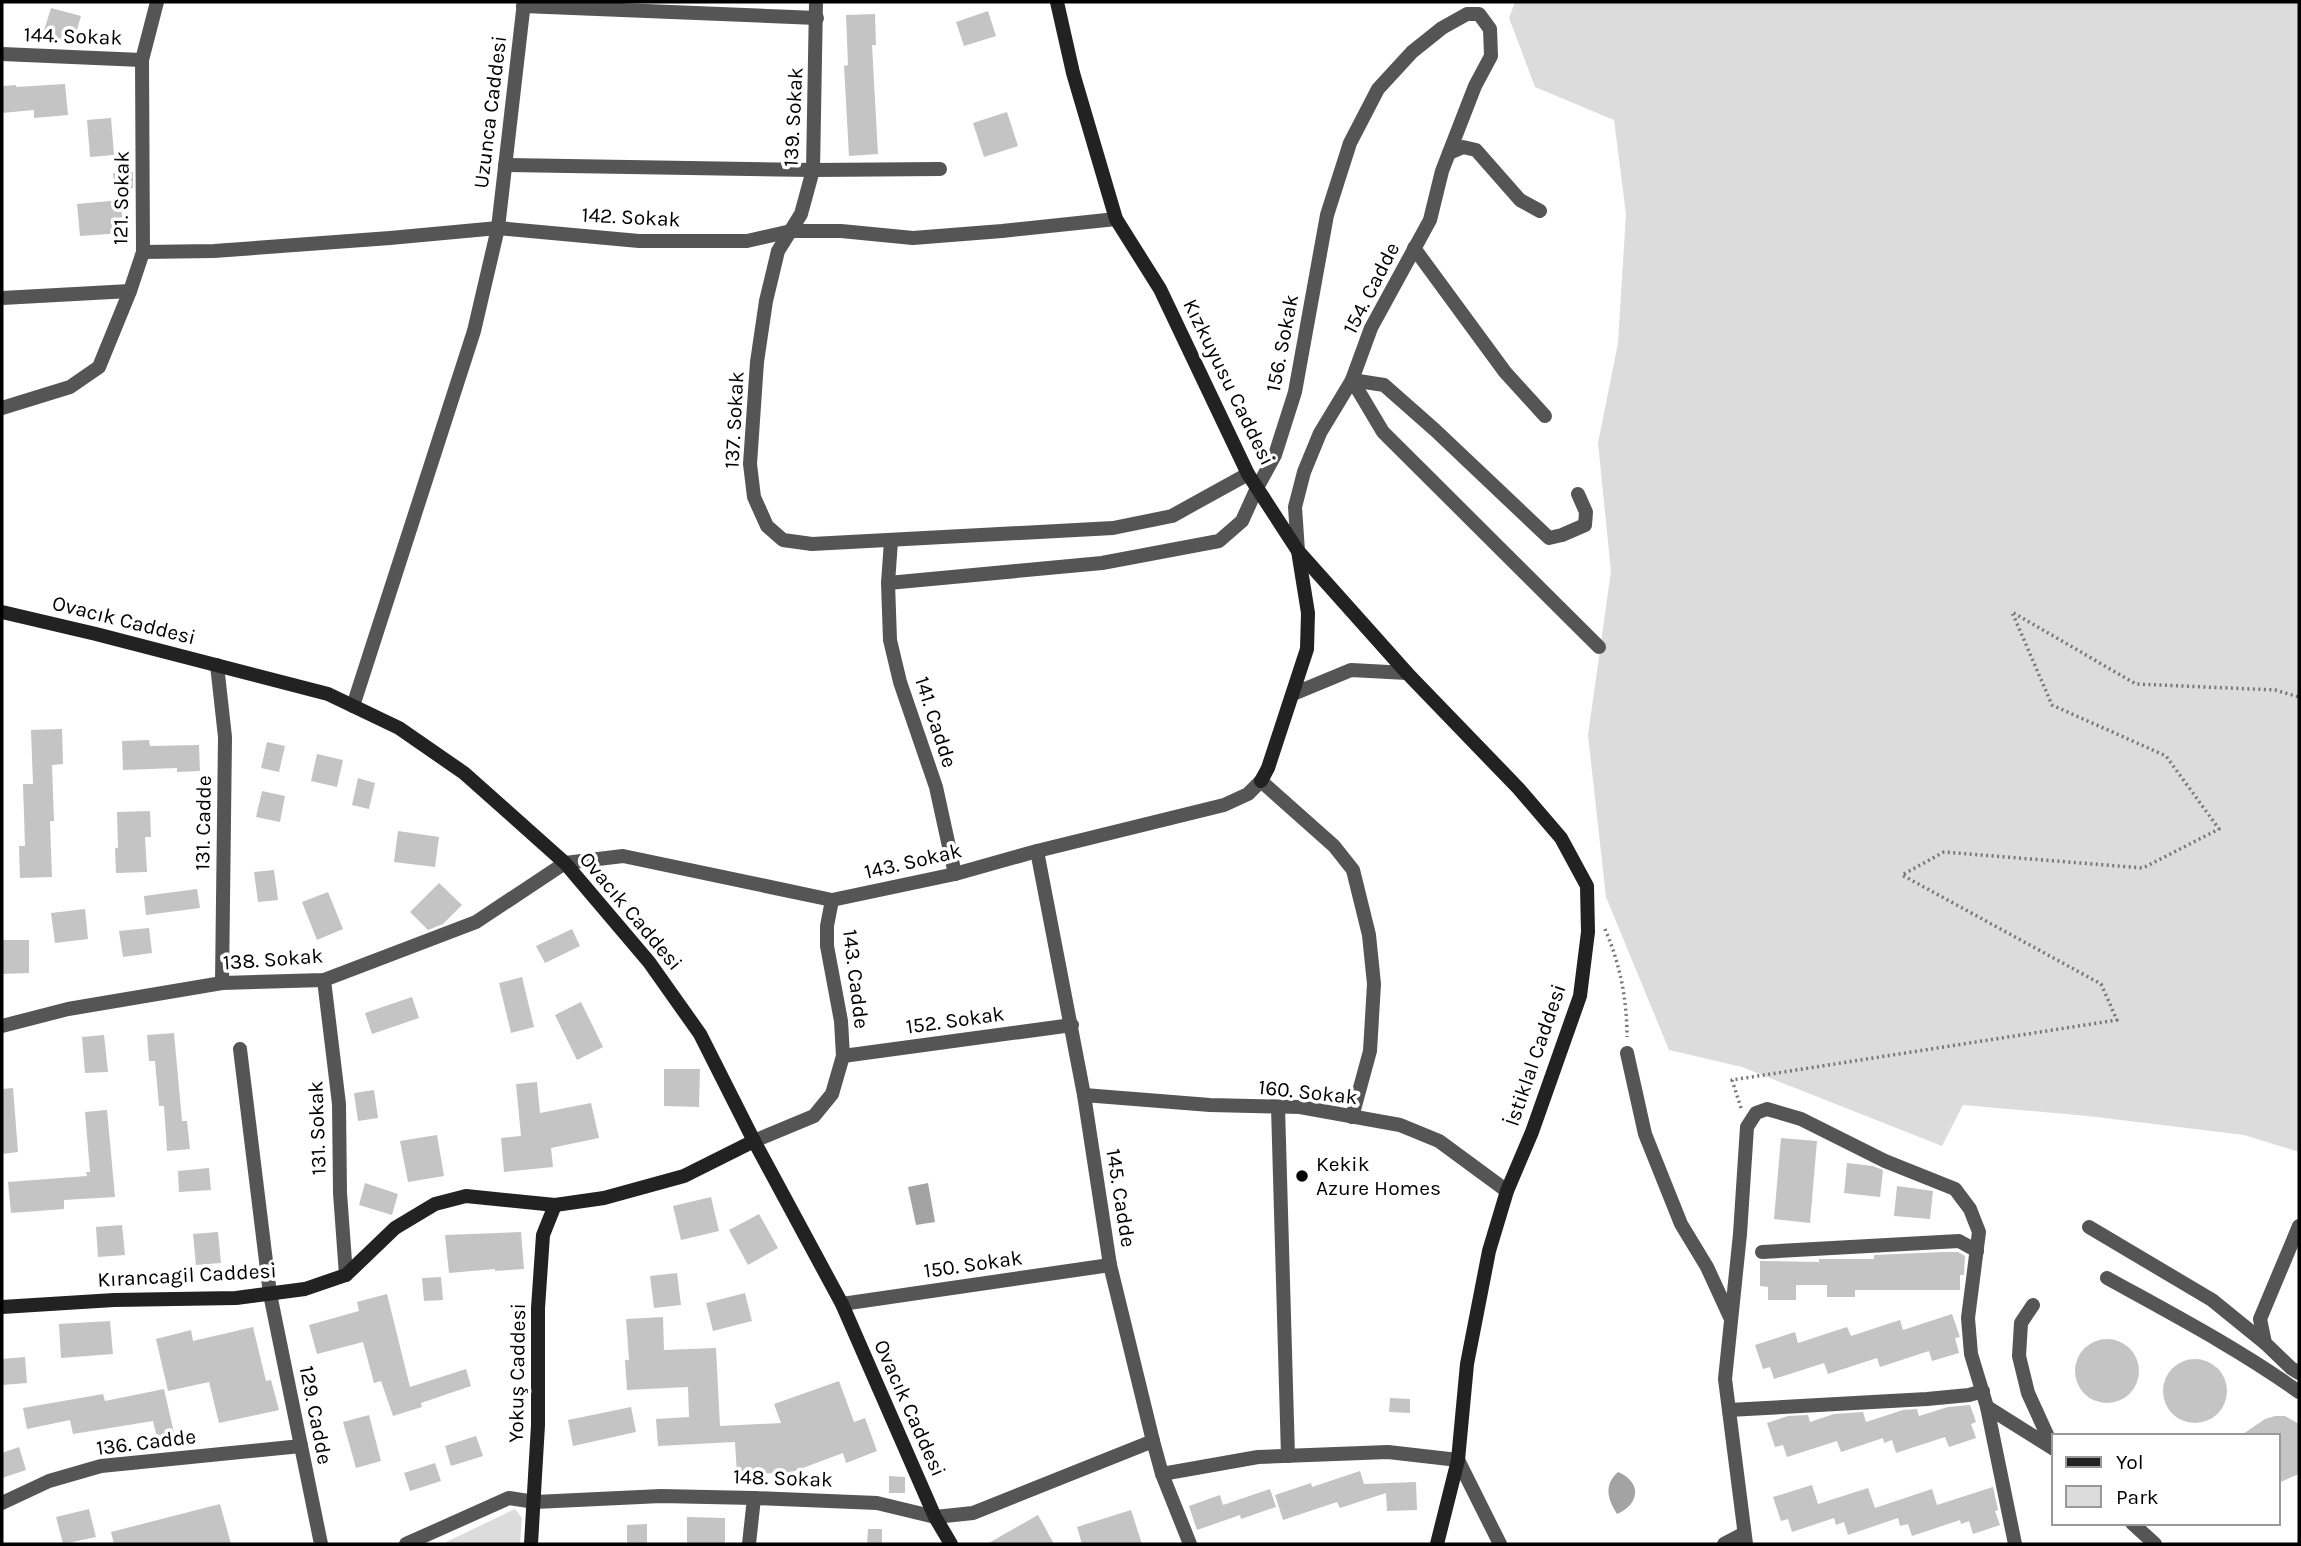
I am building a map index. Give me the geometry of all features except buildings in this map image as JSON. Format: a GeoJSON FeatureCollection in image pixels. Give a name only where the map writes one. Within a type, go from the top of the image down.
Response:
{"type":"FeatureCollection","features":[{"type":"Feature","properties":{"kind":"street","name":"121. Sokak"},"geometry":{"type":"LineString","coordinates":[[2,408],[70,387],[99,367],[130,291],[143,252],[142,60],[157,2]]}},
{"type":"Feature","properties":{"kind":"street","name":"139. Sokak"},"geometry":{"type":"LineString","coordinates":[[791,231],[801,214],[813,170],[816,2]]}},
{"type":"Feature","properties":{"kind":"street","name":"Kızkuyusu Caddesi"},"geometry":{"type":"LineString","coordinates":[[1057,2],[1073,73],[1116,219],[1160,289],[1248,474],[1298,551],[1308,613],[1307,649],[1268,768],[1261,781]]}},
{"type":"Feature","properties":{"kind":"street"},"geometry":{"type":"LineString","coordinates":[[524,4],[817,18]]}},
{"type":"Feature","properties":{"kind":"street","name":"Uzunca Caddesi"},"geometry":{"type":"LineString","coordinates":[[353,706],[474,331],[498,228],[524,4]]}},
{"type":"Feature","properties":{"kind":"street","name":"156. Sokak"},"geometry":{"type":"LineString","coordinates":[[888,583],[1102,563],[1219,541],[1242,521],[1256,488],[1275,455],[1295,392],[1327,215],[1350,143],[1378,89],[1412,52],[1467,13],[1479,14],[1490,29],[1491,56],[1475,86],[1450,153]]}},
{"type":"Feature","properties":{"kind":"street","name":"144. Sokak"},"geometry":{"type":"LineString","coordinates":[[2,54],[142,60]]}},
{"type":"Feature","properties":{"kind":"street"},"geometry":{"type":"LineString","coordinates":[[1450,153],[1463,147],[1476,150],[1520,200],[1540,211]]}},
{"type":"Feature","properties":{"kind":"street","name":"154. Cadde"},"geometry":{"type":"LineString","coordinates":[[1298,551],[1295,507],[1304,472],[1320,433],[1352,380],[1371,328],[1430,220],[1442,171],[1450,153]]}},
{"type":"Feature","properties":{"kind":"street"},"geometry":{"type":"LineString","coordinates":[[505,164],[813,170],[940,169]]}},
{"type":"Feature","properties":{"kind":"street","name":"142. Sokak"},"geometry":{"type":"LineString","coordinates":[[143,252],[214,251],[498,228],[639,241],[747,241],[791,231],[841,231],[913,238],[1116,219]]}},
{"type":"Feature","properties":{"kind":"street","name":"137. Sokak"},"geometry":{"type":"LineString","coordinates":[[791,231],[779,251],[766,301],[757,362],[750,464],[754,497],[767,526],[783,540],[812,544],[1113,528],[1172,516],[1248,474]]}},
{"type":"Feature","properties":{"kind":"street"},"geometry":{"type":"LineString","coordinates":[[1414,248],[1505,372],[1545,416]]}},
{"type":"Feature","properties":{"kind":"street"},"geometry":{"type":"LineString","coordinates":[[2,298],[130,291]]}},
{"type":"Feature","properties":{"kind":"street"},"geometry":{"type":"LineString","coordinates":[[1352,380],[1384,385],[1549,538],[1562,536],[1585,525],[1586,512],[1578,494]]}},
{"type":"Feature","properties":{"kind":"street"},"geometry":{"type":"LineString","coordinates":[[1352,380],[1383,432],[1599,647]]}},
{"type":"Feature","properties":{"kind":"street","name":"141. Cadde"},"geometry":{"type":"LineString","coordinates":[[891,541],[888,583],[890,640],[900,682],[936,787],[955,874]]}},
{"type":"Feature","properties":{"kind":"street","name":"İstiklal Caddesi"},"geometry":{"type":"LineString","coordinates":[[1298,551],[1407,673],[1519,789],[1561,838],[1587,886],[1588,932],[1580,996],[1532,1132],[1507,1191],[1489,1251],[1467,1364],[1458,1460],[1437,1544]]}},
{"type":"Feature","properties":{"kind":"street","name":"Ovacık Caddesi"},"geometry":{"type":"LineString","coordinates":[[2,612],[328,694],[399,728],[464,774],[565,863],[649,962],[700,1034],[842,1304],[934,1517],[951,1544]]}},
{"type":"Feature","properties":{"kind":"street","name":"131. Cadde"},"geometry":{"type":"LineString","coordinates":[[217,665],[225,737],[222,983]]}},
{"type":"Feature","properties":{"kind":"street"},"geometry":{"type":"LineString","coordinates":[[1293,694],[1351,670],[1407,673]]}},
{"type":"Feature","properties":{"kind":"street"},"geometry":{"type":"LineString","coordinates":[[1261,781],[1334,846],[1353,870],[1369,935],[1374,984],[1370,1051],[1352,1117]]}},
{"type":"Feature","properties":{"kind":"street","name":"143. Sokak"},"geometry":{"type":"LineString","coordinates":[[565,863],[623,856],[832,900],[955,874],[1224,804],[1248,794],[1261,781]]}},
{"type":"Feature","properties":{"kind":"street","name":"145. Cadde"},"geometry":{"type":"LineString","coordinates":[[1037,851],[1072,1025],[1110,1265],[1162,1474],[1189,1544]]}},
{"type":"Feature","properties":{"kind":"street","name":"138. Sokak"},"geometry":{"type":"LineString","coordinates":[[2,1026],[68,1010],[222,983],[324,981],[476,922],[565,863]]}},
{"type":"Feature","properties":{"kind":"street","name":"143. Cadde"},"geometry":{"type":"LineString","coordinates":[[754,1141],[814,1116],[832,1094],[843,1056],[841,1021],[827,946],[827,926],[832,900]]}},
{"type":"Feature","properties":{"kind":"street","name":"131. Sokak"},"geometry":{"type":"LineString","coordinates":[[324,981],[339,1104],[340,1193],[346,1275]]}},
{"type":"Feature","properties":{"kind":"street","name":"152. Sokak"},"geometry":{"type":"LineString","coordinates":[[843,1056],[1072,1025]]}},
{"type":"Feature","properties":{"kind":"street","name":"129. Cadde"},"geometry":{"type":"LineString","coordinates":[[240,1049],[270,1294],[321,1544]]}},
{"type":"Feature","properties":{"kind":"street"},"geometry":{"type":"LineString","coordinates":[[1627,1053],[1645,1134],[1681,1224],[1707,1267],[1730,1317]]}},
{"type":"Feature","properties":{"kind":"street","name":"160. Sokak"},"geometry":{"type":"LineString","coordinates":[[1084,1095],[1210,1105],[1300,1107],[1400,1125],[1439,1141],[1507,1191]]}},
{"type":"Feature","properties":{"kind":"street"},"geometry":{"type":"LineString","coordinates":[[1278,1107],[1288,1456]]}},
{"type":"Feature","properties":{"kind":"street"},"geometry":{"type":"LineString","coordinates":[[1724,1544],[1744,1539],[1725,1379],[1748,1127],[1756,1113],[1767,1109],[1801,1119],[1885,1161],[1955,1189],[1970,1209],[1979,1231],[1968,1318],[1971,1354],[1987,1407],[2015,1544]]}},
{"type":"Feature","properties":{"kind":"street","name":"Kırancagil Caddesi"},"geometry":{"type":"LineString","coordinates":[[2,1307],[78,1301],[236,1298],[305,1289],[346,1275],[395,1228],[435,1205],[466,1196],[555,1205],[604,1198],[684,1176],[754,1141]]}},
{"type":"Feature","properties":{"kind":"street","name":"Yokuş Caddesi"},"geometry":{"type":"LineString","coordinates":[[531,1544],[538,1425],[538,1308],[543,1235],[555,1205]]}},
{"type":"Feature","properties":{"kind":"street"},"geometry":{"type":"LineString","coordinates":[[2265,1343],[2260,1319],[2299,1226]]}},
{"type":"Feature","properties":{"kind":"street"},"geometry":{"type":"LineString","coordinates":[[2090,1227],[2212,1300],[2299,1373]]}},
{"type":"Feature","properties":{"kind":"street"},"geometry":{"type":"LineString","coordinates":[[1762,1252],[1959,1241],[1977,1251]]}},
{"type":"Feature","properties":{"kind":"street","name":"150. Sokak"},"geometry":{"type":"LineString","coordinates":[[842,1304],[1110,1265]]}},
{"type":"Feature","properties":{"kind":"street"},"geometry":{"type":"LineString","coordinates":[[2107,1278],[2242,1355],[2299,1392]]}},
{"type":"Feature","properties":{"kind":"street"},"geometry":{"type":"LineString","coordinates":[[2033,1305],[2021,1323],[2019,1356],[2028,1393],[2052,1444]]}},
{"type":"Feature","properties":{"kind":"street"},"geometry":{"type":"LineString","coordinates":[[1729,1410],[1937,1398],[1983,1391]]}},
{"type":"Feature","properties":{"kind":"street"},"geometry":{"type":"LineString","coordinates":[[1987,1407],[2052,1447]]}},
{"type":"Feature","properties":{"kind":"street","name":"148. Sokak"},"geometry":{"type":"LineString","coordinates":[[406,1544],[509,1498],[535,1502],[661,1496],[754,1497],[877,1503],[934,1517],[973,1513],[1153,1441]]}},
{"type":"Feature","properties":{"kind":"street","name":"136. Cadde"},"geometry":{"type":"LineString","coordinates":[[2,1503],[49,1481],[101,1466],[301,1446]]}},
{"type":"Feature","properties":{"kind":"street"},"geometry":{"type":"LineString","coordinates":[[1162,1474],[1258,1457],[1388,1452],[1458,1460],[1500,1544]]}},
{"type":"Feature","properties":{"kind":"street"},"geometry":{"type":"LineString","coordinates":[[749,1544],[754,1497]]}},
{"type":"Feature","properties":{"kind":"street"},"geometry":{"type":"LineString","coordinates":[[2134,1525],[2155,1544]]}},
{"type":"Feature","properties":{"kind":"path"},"geometry":{"type":"LineString","coordinates":[[1748,1127],[1732,1080],[2117,1020],[2101,984],[1902,875],[1944,852],[2143,868],[2219,829],[2166,756],[2052,705],[2012,612],[2136,684],[2275,690],[2299,697]]}},
{"type":"Feature","properties":{"kind":"path"},"geometry":{"type":"LineString","coordinates":[[1605,928],[1619,966],[1627,1006],[1627,1053]]}},
{"type":"Feature","properties":{"kind":"green space"},"geometry":{"type":"Polygon","coordinates":[[[1515,2],[2299,2],[2299,1152],[2244,1135],[2088,1116],[1963,1105],[1942,1146],[1742,1067],[1669,1050],[1606,897],[1588,735],[1611,571],[1598,443],[1618,343],[1626,214],[1614,120],[1535,87],[1509,18],[1515,2]]]}},
{"type":"Feature","properties":{"kind":"green space"},"geometry":{"type":"Polygon","coordinates":[[[515,1509],[522,1518],[520,1544],[442,1544],[515,1509]]]}},
{"type":"Feature","properties":{"kind":"shaded area"},"geometry":{"type":"Polygon","coordinates":[[[928,1183],[935,1222],[916,1225],[908,1187],[928,1183]]]}},
{"type":"Feature","properties":{"kind":"shaded area"},"geometry":{"type":"Polygon","coordinates":[[[1618,1472],[1631,1481],[1635,1493],[1630,1505],[1617,1514],[1608,1493],[1610,1482],[1618,1472]]]}},
{"type":"Feature","properties":{"kind":"place","name":"Kekik Azure Homes"},"geometry":{"type":"Point","coordinates":[1302,1176]}}]}
